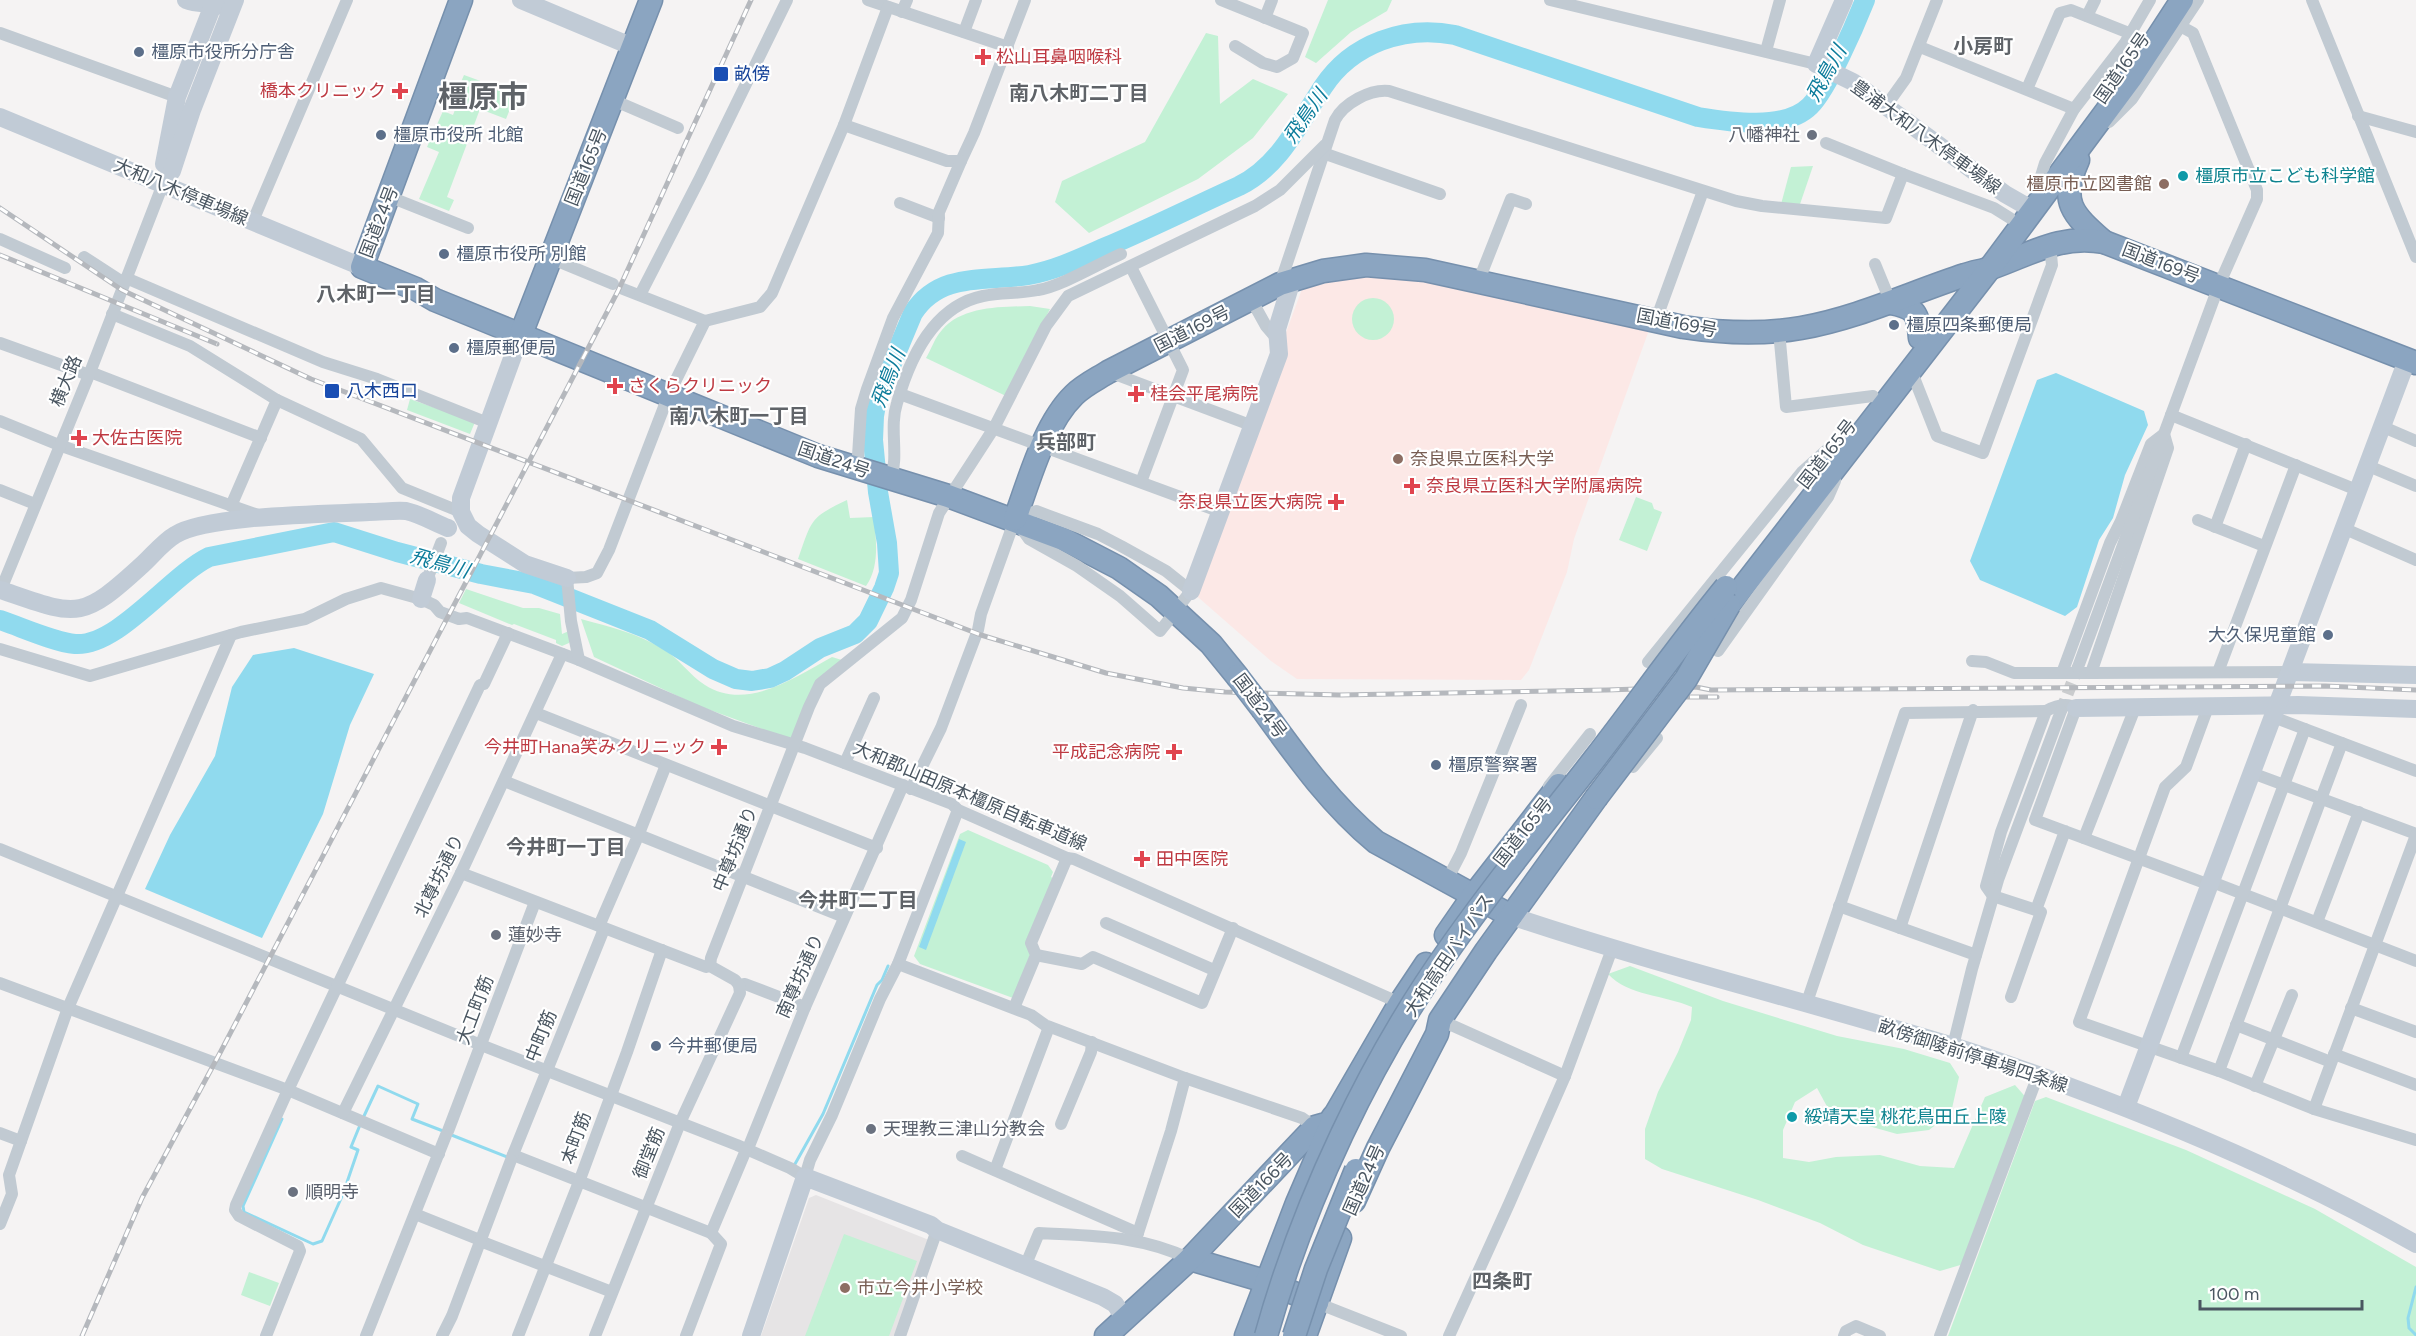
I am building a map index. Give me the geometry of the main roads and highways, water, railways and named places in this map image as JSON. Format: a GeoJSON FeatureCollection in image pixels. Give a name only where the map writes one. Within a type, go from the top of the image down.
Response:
{"type":"FeatureCollection","features":[{"type":"Feature","properties":{"kind":"highway","name":"国道24号"},"geometry":{"type":"LineString","coordinates":[[461,0],[390,197],[362,267],[416,289],[435,300],[762,434],[875,474],[1015,519],[1064,539],[1119,568],[1180,613],[1211,644],[1301,762],[1357,827],[1384,848],[1490,907],[1440,1020],[1437,1034],[1378,1148],[1350,1212],[1305,1336]]}},
{"type":"Feature","properties":{"kind":"highway","name":"国道165号"},"geometry":{"type":"LineString","coordinates":[[521,334],[651,0]]}},
{"type":"Feature","properties":{"kind":"highway","name":"国道165号"},"geometry":{"type":"LineString","coordinates":[[1843,445],[1911,370],[1990,268],[2041,176],[2132,54],[2168,0]]}},
{"type":"Feature","properties":{"kind":"highway","name":"国道165号"},"geometry":{"type":"LineString","coordinates":[[1490,907],[1596,798],[1686,679],[1731,595],[1843,445],[1873,396],[1920,338],[1966,274],[2089,135],[2150,52],[2182,0]]}},
{"type":"Feature","properties":{"kind":"highway"},"geometry":{"type":"LineString","coordinates":[[2089,135],[2071,175],[2069,201],[2074,213],[2104,242]]}},
{"type":"Feature","properties":{"kind":"highway","name":"国道169号"},"geometry":{"type":"LineString","coordinates":[[1015,519],[1043,446],[1054,423],[1073,396],[1108,372],[1286,282],[1323,271],[1366,265],[1405,267],[1479,280],[1683,327],[1718,332],[1779,331],[1827,322],[1891,303],[2050,244],[2080,239],[2104,242],[2219,285],[2411,362]]}},
{"type":"Feature","properties":{"kind":"highway"},"geometry":{"type":"LineString","coordinates":[[1891,303],[1906,306],[1914,312],[1919,321],[1920,338]]}},
{"type":"Feature","properties":{"kind":"highway","name":"国道165号"},"geometry":{"type":"LineString","coordinates":[[1490,907],[1497,864],[1684,624],[1731,595]]}},
{"type":"Feature","properties":{"kind":"highway","name":"大和高田バイパス"},"geometry":{"type":"LineString","coordinates":[[1280,1336],[1317,1226],[1364,1119],[1427,1006],[1490,907],[1731,595]]}},
{"type":"Feature","properties":{"kind":"highway"},"geometry":{"type":"LineString","coordinates":[[1253,1336],[1268,1282],[1297,1203],[1335,1115],[1400,1003],[1490,907]]}},
{"type":"Feature","properties":{"kind":"highway","name":"大和高田バイパス"},"geometry":{"type":"LineString","coordinates":[[1266,1336],[1305,1221],[1353,1113],[1417,999],[1449,949],[1490,907]]}},
{"type":"Feature","properties":{"kind":"highway"},"geometry":{"type":"LineString","coordinates":[[1294,1336],[1316,1269],[1356,1170],[1396,1087],[1430,1031],[1440,1020],[1400,1003]]}},
{"type":"Feature","properties":{"kind":"highway","name":"国道166号"},"geometry":{"type":"LineString","coordinates":[[1106,1336],[1190,1259],[1315,1127],[1329,1122],[1335,1115]]}},
{"type":"Feature","properties":{"kind":"highway"},"geometry":{"type":"LineString","coordinates":[[1190,1259],[1268,1282],[1317,1303]]}},
{"type":"Feature","properties":{"kind":"highway"},"geometry":{"type":"LineString","coordinates":[[1246,1336],[1259,1299],[1268,1282]]}},
{"type":"Feature","properties":{"kind":"water"},"geometry":{"type":"Polygon","coordinates":[[[2056,373],[2144,411],[2148,425],[2125,475],[2113,518],[2099,540],[2077,607],[2065,616],[1980,580],[1970,561],[2037,380],[2056,373]]]}},
{"type":"Feature","properties":{"kind":"water"},"geometry":{"type":"Polygon","coordinates":[[[294,648],[374,674],[350,725],[323,814],[262,938],[145,889],[170,835],[215,756],[232,687],[253,655],[294,648]]]}},
{"type":"Feature","properties":{"kind":"water"},"geometry":{"type":"Polygon","coordinates":[[[959,839],[966,842],[926,950],[919,947],[959,839]]]}},
{"type":"Feature","properties":{"kind":"waterway","name":"飛鳥川"},"geometry":{"type":"LineString","coordinates":[[0,620],[67,643],[92,642],[126,623],[194,566],[209,557],[334,532],[397,552],[481,574],[534,584],[650,630],[713,669],[736,679],[752,681],[770,678],[820,648],[855,634],[868,621],[884,588],[889,573],[873,440],[874,416],[877,399],[913,313],[936,290],[965,281],[1029,275],[1059,267],[1239,186],[1266,167],[1277,155],[1335,72],[1364,49],[1399,35],[1417,33],[1455,35],[1698,117],[1725,121],[1772,122],[1799,114],[1817,97],[1841,56],[1865,0]]}},
{"type":"Feature","properties":{"kind":"waterway"},"geometry":{"type":"LineString","coordinates":[[795,1164],[823,1114],[877,985],[882,980],[888,966]]}},
{"type":"Feature","properties":{"kind":"waterway"},"geometry":{"type":"LineString","coordinates":[[364,1116],[378,1086],[418,1104],[412,1119],[443,1131]]}},
{"type":"Feature","properties":{"kind":"waterway"},"geometry":{"type":"LineString","coordinates":[[282,1119],[243,1206],[244,1212],[313,1244],[322,1241],[343,1194],[358,1150],[351,1147],[360,1125]]}},
{"type":"Feature","properties":{"kind":"waterway"},"geometry":{"type":"LineString","coordinates":[[449,1134],[510,1158]]}},
{"type":"Feature","properties":{"kind":"waterway"},"geometry":{"type":"LineString","coordinates":[[2416,1287],[2408,1318],[2409,1328],[2416,1335]]}},
{"type":"Feature","properties":{"kind":"tunnel"},"geometry":{"type":"LineString","coordinates":[[2061,711],[2078,667]]}},
{"type":"Feature","properties":{"kind":"railway"},"geometry":{"type":"LineString","coordinates":[[82,1336],[142,1198],[618,291],[751,0]]}},
{"type":"Feature","properties":{"kind":"railway"},"geometry":{"type":"LineString","coordinates":[[0,208],[122,290],[311,379],[981,635],[1106,673],[1183,688],[1225,692],[1340,695],[1696,687],[1711,690],[2325,686],[2416,690]]}},
{"type":"Feature","properties":{"kind":"railway"},"geometry":{"type":"LineString","coordinates":[[0,255],[217,344]]}},
{"type":"Feature","properties":{"kind":"railway"},"geometry":{"type":"LineString","coordinates":[[1654,697],[1717,697]]}},
{"type":"Feature","properties":{"kind":"place","name":"橿原市役所分庁舎"},"geometry":{"type":"Point","coordinates":[139,52]}},
{"type":"Feature","properties":{"kind":"place","name":"松山耳鼻咽喉科"},"geometry":{"type":"Point","coordinates":[983,57]}},
{"type":"Feature","properties":{"kind":"place","name":"畝傍"},"geometry":{"type":"Point","coordinates":[721,74]}},
{"type":"Feature","properties":{"kind":"place","name":"橋本クリニック"},"geometry":{"type":"Point","coordinates":[400,91]}},
{"type":"Feature","properties":{"kind":"place","name":"橿原市役所 北館"},"geometry":{"type":"Point","coordinates":[381,135]}},
{"type":"Feature","properties":{"kind":"place","name":"八幡神社"},"geometry":{"type":"Point","coordinates":[1812,135]}},
{"type":"Feature","properties":{"kind":"place","name":"橿原市立こども科学館"},"geometry":{"type":"Point","coordinates":[2183,176]}},
{"type":"Feature","properties":{"kind":"place","name":"橿原市立図書館"},"geometry":{"type":"Point","coordinates":[2164,184]}},
{"type":"Feature","properties":{"kind":"place","name":"橿原市役所 別館"},"geometry":{"type":"Point","coordinates":[444,254]}},
{"type":"Feature","properties":{"kind":"place","name":"橿原四条郵便局"},"geometry":{"type":"Point","coordinates":[1894,325]}},
{"type":"Feature","properties":{"kind":"place","name":"橿原郵便局"},"geometry":{"type":"Point","coordinates":[454,348]}},
{"type":"Feature","properties":{"kind":"place","name":"さくらクリニック"},"geometry":{"type":"Point","coordinates":[615,386]}},
{"type":"Feature","properties":{"kind":"place","name":"八木西口"},"geometry":{"type":"Point","coordinates":[332,391]}},
{"type":"Feature","properties":{"kind":"place","name":"桂会平尾病院"},"geometry":{"type":"Point","coordinates":[1136,394]}},
{"type":"Feature","properties":{"kind":"place","name":"大佐古医院"},"geometry":{"type":"Point","coordinates":[79,438]}},
{"type":"Feature","properties":{"kind":"place","name":"奈良県立医科大学"},"geometry":{"type":"Point","coordinates":[1398,459]}},
{"type":"Feature","properties":{"kind":"place","name":"奈良県立医科大学附属病院"},"geometry":{"type":"Point","coordinates":[1412,486]}},
{"type":"Feature","properties":{"kind":"place","name":"奈良県立医大病院"},"geometry":{"type":"Point","coordinates":[1336,502]}},
{"type":"Feature","properties":{"kind":"place","name":"大久保児童館"},"geometry":{"type":"Point","coordinates":[2328,635]}},
{"type":"Feature","properties":{"kind":"place","name":"今井町Hana笑みクリニック"},"geometry":{"type":"Point","coordinates":[719,747]}},
{"type":"Feature","properties":{"kind":"place","name":"平成記念病院"},"geometry":{"type":"Point","coordinates":[1174,752]}},
{"type":"Feature","properties":{"kind":"place","name":"橿原警察署"},"geometry":{"type":"Point","coordinates":[1436,765]}},
{"type":"Feature","properties":{"kind":"place","name":"田中医院"},"geometry":{"type":"Point","coordinates":[1142,859]}},
{"type":"Feature","properties":{"kind":"place","name":"蓮妙寺"},"geometry":{"type":"Point","coordinates":[496,935]}},
{"type":"Feature","properties":{"kind":"place","name":"今井郵便局"},"geometry":{"type":"Point","coordinates":[656,1046]}},
{"type":"Feature","properties":{"kind":"place","name":"綏靖天皇 桃花鳥田丘上陵"},"geometry":{"type":"Point","coordinates":[1792,1117]}},
{"type":"Feature","properties":{"kind":"place","name":"天理教三津山分教会"},"geometry":{"type":"Point","coordinates":[871,1129]}},
{"type":"Feature","properties":{"kind":"place","name":"順明寺"},"geometry":{"type":"Point","coordinates":[293,1192]}},
{"type":"Feature","properties":{"kind":"place","name":"市立今井小学校"},"geometry":{"type":"Point","coordinates":[845,1288]}},
{"type":"Feature","properties":{"kind":"district","name":"小房町"},"geometry":{"type":"Point","coordinates":[1983,46]}},
{"type":"Feature","properties":{"kind":"district","name":"南八木町二丁目"},"geometry":{"type":"Point","coordinates":[1079,93]}},
{"type":"Feature","properties":{"kind":"district","name":"橿原市"},"geometry":{"type":"Point","coordinates":[483,97]}},
{"type":"Feature","properties":{"kind":"district","name":"八木町一丁目"},"geometry":{"type":"Point","coordinates":[376,294]}},
{"type":"Feature","properties":{"kind":"district","name":"南八木町一丁目"},"geometry":{"type":"Point","coordinates":[739,416]}},
{"type":"Feature","properties":{"kind":"district","name":"兵部町"},"geometry":{"type":"Point","coordinates":[1066,442]}},
{"type":"Feature","properties":{"kind":"district","name":"今井町一丁目"},"geometry":{"type":"Point","coordinates":[566,847]}},
{"type":"Feature","properties":{"kind":"district","name":"今井町二丁目"},"geometry":{"type":"Point","coordinates":[858,900]}},
{"type":"Feature","properties":{"kind":"district","name":"四条町"},"geometry":{"type":"Point","coordinates":[1502,1281]}}]}
